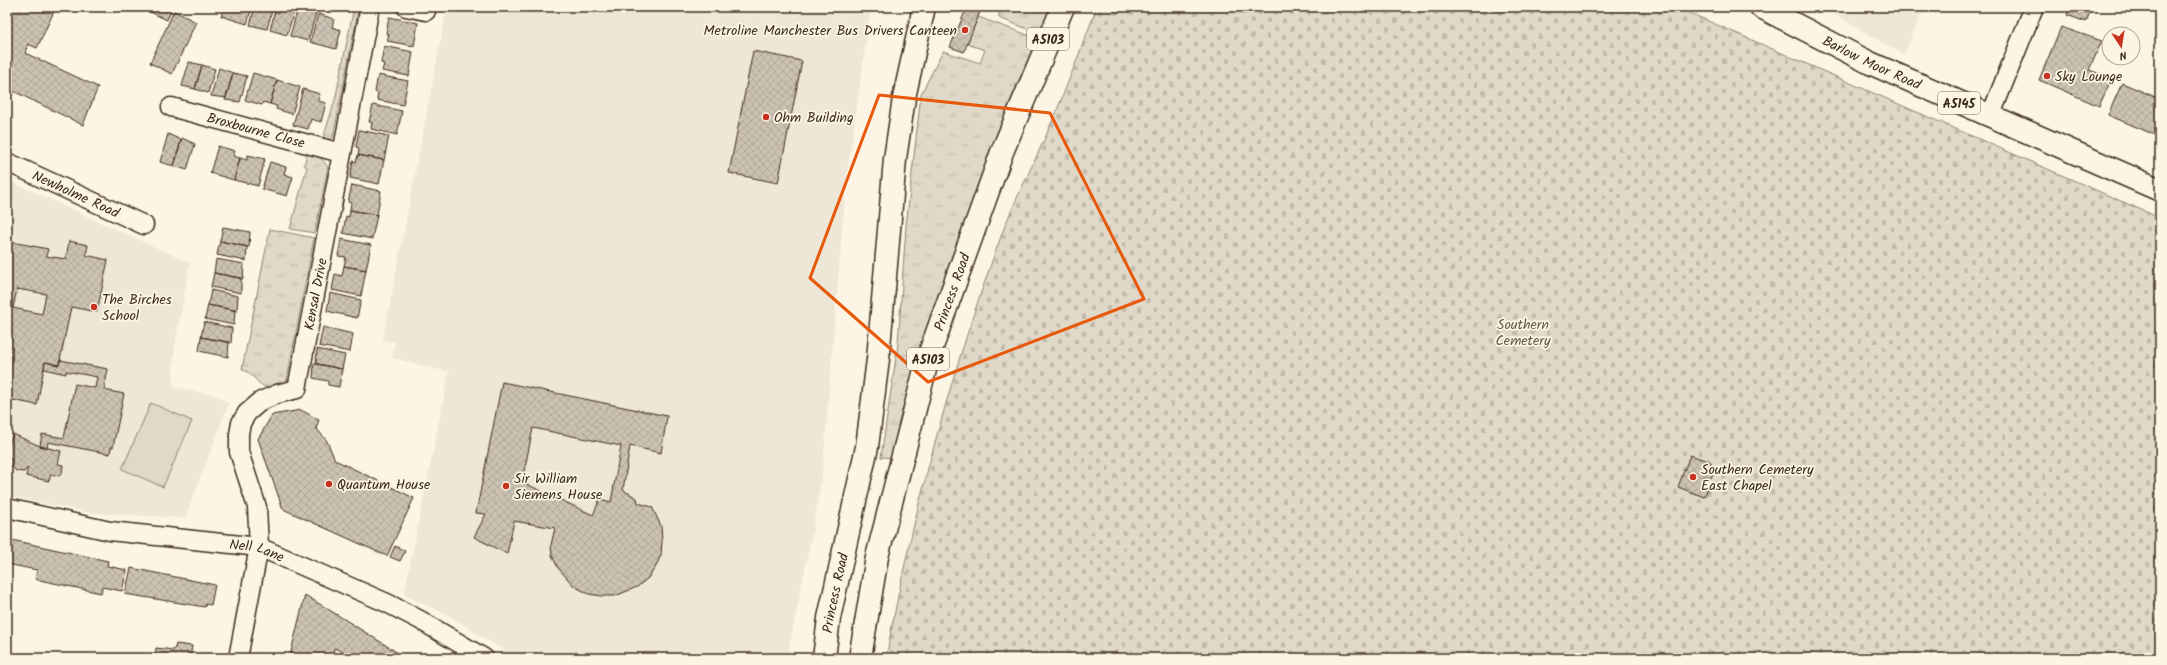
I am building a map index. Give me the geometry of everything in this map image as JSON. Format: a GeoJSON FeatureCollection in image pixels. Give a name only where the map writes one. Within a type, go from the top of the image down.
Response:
{"type":"FeatureCollection","features":[{"type":"Feature","properties":{"kind":"main road","name":"Princess Road"},"geometry":{"type":"LineString","coordinates":[[824,658],[829,618],[867,447],[878,359],[895,159],[904,98],[924,7]]}},
{"type":"Feature","properties":{"kind":"main road","name":"Princess Road"},"geometry":{"type":"LineString","coordinates":[[860,658],[877,557],[928,358],[1002,152],[1063,7]]}},
{"type":"Feature","properties":{"kind":"main road","name":"Barlow Moor Road"},"geometry":{"type":"LineString","coordinates":[[1761,7],[1870,63],[1990,117],[2160,190]]}},
{"type":"Feature","properties":{"kind":"street","name":"Kensal Drive"},"geometry":{"type":"LineString","coordinates":[[259,547],[257,507],[239,452],[239,434],[247,413],[261,401],[277,394],[297,389],[370,7]]}},
{"type":"Feature","properties":{"kind":"street"},"geometry":{"type":"LineString","coordinates":[[406,7],[426,11]]}},
{"type":"Feature","properties":{"kind":"street"},"geometry":{"type":"LineString","coordinates":[[1990,117],[2034,7]]}},
{"type":"Feature","properties":{"kind":"street","name":"Broxbourne Close"},"geometry":{"type":"LineString","coordinates":[[171,107],[342,153]]}},
{"type":"Feature","properties":{"kind":"street","name":"Newholme Road"},"geometry":{"type":"LineString","coordinates":[[7,162],[144,225]]}},
{"type":"Feature","properties":{"kind":"street","name":"Nell Lane"},"geometry":{"type":"LineString","coordinates":[[7,508],[110,531],[259,547],[394,607],[420,620],[484,658]]}},
{"type":"Feature","properties":{"kind":"street"},"geometry":{"type":"LineString","coordinates":[[238,658],[259,547]]}},
{"type":"Feature","properties":{"kind":"highlighted area"},"geometry":{"type":"Polygon","coordinates":[[[879,95],[1050,113],[1144,299],[928,382],[810,278],[879,95]]]}},
{"type":"Feature","properties":{"kind":"shaded area"},"geometry":{"type":"Polygon","coordinates":[[[447,7],[871,7],[846,182],[823,468],[812,534],[787,658],[515,658],[448,615],[404,595],[449,372],[392,358],[395,342],[383,340],[447,7]]]}},
{"type":"Feature","properties":{"kind":"shaded area"},"geometry":{"type":"Polygon","coordinates":[[[1822,7],[1924,7],[1904,55],[1822,7]]]}},
{"type":"Feature","properties":{"kind":"shaded area","name":"The Birches School"},"geometry":{"type":"Polygon","coordinates":[[[7,180],[190,263],[174,351],[173,387],[215,395],[229,403],[185,518],[92,513],[7,496],[7,180]]]}},
{"type":"Feature","properties":{"kind":"green space"},"geometry":{"type":"Polygon","coordinates":[[[354,7],[358,12],[333,138],[322,142],[335,100],[354,7]]]}},
{"type":"Feature","properties":{"kind":"green space"},"geometry":{"type":"Polygon","coordinates":[[[999,7],[1052,7],[1041,34],[999,18],[999,7]]]}},
{"type":"Feature","properties":{"kind":"green space","name":"Southern Cemetery"},"geometry":{"type":"Polygon","coordinates":[[[1097,7],[1676,7],[2160,218],[2160,658],[886,658],[922,493],[936,438],[969,330],[1006,223],[1052,122],[1097,7]]]}},
{"type":"Feature","properties":{"kind":"green space"},"geometry":{"type":"Polygon","coordinates":[[[978,17],[1039,39],[892,458],[881,457],[898,344],[906,226],[921,94],[943,51],[980,63],[985,50],[967,44],[978,17]]]}},
{"type":"Feature","properties":{"kind":"green space"},"geometry":{"type":"Polygon","coordinates":[[[307,154],[321,158],[328,167],[315,233],[290,229],[307,167],[304,165],[307,154]]]}},
{"type":"Feature","properties":{"kind":"green space"},"geometry":{"type":"Polygon","coordinates":[[[270,229],[314,238],[287,380],[283,384],[273,388],[263,386],[242,369],[270,229]]]}},
{"type":"Feature","properties":{"kind":"green space"},"geometry":{"type":"Polygon","coordinates":[[[151,403],[192,421],[163,487],[122,469],[151,403]]]}},
{"type":"Feature","properties":{"kind":"building"},"geometry":{"type":"Polygon","coordinates":[[[8,7],[56,7],[37,48],[28,44],[25,53],[98,87],[83,125],[7,88],[8,7]]]}},
{"type":"Feature","properties":{"kind":"building"},"geometry":{"type":"Polygon","coordinates":[[[145,7],[162,7],[171,11],[167,20],[144,9],[145,7]]]}},
{"type":"Feature","properties":{"kind":"building"},"geometry":{"type":"Polygon","coordinates":[[[224,7],[252,7],[247,24],[221,16],[224,7]]]}},
{"type":"Feature","properties":{"kind":"building"},"geometry":{"type":"Polygon","coordinates":[[[255,7],[273,7],[267,29],[250,25],[255,7]]]}},
{"type":"Feature","properties":{"kind":"building"},"geometry":{"type":"Polygon","coordinates":[[[276,7],[295,8],[287,35],[270,30],[276,7]]]}},
{"type":"Feature","properties":{"kind":"building","name":"Metroline Manchester Bus Drivers Canteen"},"geometry":{"type":"Polygon","coordinates":[[[967,7],[982,7],[964,52],[950,47],[967,7]]]}},
{"type":"Feature","properties":{"kind":"building"},"geometry":{"type":"Polygon","coordinates":[[[2070,7],[2092,7],[2086,22],[2067,15],[2070,7]]]}},
{"type":"Feature","properties":{"kind":"building"},"geometry":{"type":"Polygon","coordinates":[[[298,8],[316,13],[308,41],[290,36],[298,8]]]}},
{"type":"Feature","properties":{"kind":"building"},"geometry":{"type":"Polygon","coordinates":[[[174,11],[196,22],[172,74],[150,63],[174,11]]]}},
{"type":"Feature","properties":{"kind":"building"},"geometry":{"type":"Polygon","coordinates":[[[318,14],[334,19],[332,27],[341,30],[336,49],[310,42],[318,14]]]}},
{"type":"Feature","properties":{"kind":"building"},"geometry":{"type":"Polygon","coordinates":[[[389,17],[418,23],[414,46],[387,41],[389,34],[386,34],[389,17]]]}},
{"type":"Feature","properties":{"kind":"building"},"geometry":{"type":"Polygon","coordinates":[[[2061,27],[2101,41],[2089,70],[2112,78],[2099,106],[2039,80],[2061,27]]]}},
{"type":"Feature","properties":{"kind":"building"},"geometry":{"type":"Polygon","coordinates":[[[384,46],[413,52],[409,76],[382,71],[384,64],[381,63],[384,46]]]}},
{"type":"Feature","properties":{"kind":"building","name":"Ohm Building"},"geometry":{"type":"Polygon","coordinates":[[[753,51],[802,61],[778,183],[729,173],[753,51]]]}},
{"type":"Feature","properties":{"kind":"building"},"geometry":{"type":"Polygon","coordinates":[[[189,62],[202,65],[195,89],[182,86],[189,62]]]}},
{"type":"Feature","properties":{"kind":"building"},"geometry":{"type":"Polygon","coordinates":[[[202,65],[215,69],[208,93],[195,89],[202,65]]]}},
{"type":"Feature","properties":{"kind":"building"},"geometry":{"type":"Polygon","coordinates":[[[219,68],[233,73],[226,98],[211,96],[219,68]]]}},
{"type":"Feature","properties":{"kind":"building"},"geometry":{"type":"Polygon","coordinates":[[[233,73],[247,76],[240,102],[225,100],[233,73]]]}},
{"type":"Feature","properties":{"kind":"building"},"geometry":{"type":"Polygon","coordinates":[[[253,73],[277,80],[270,104],[263,102],[262,105],[245,100],[253,73]]]}},
{"type":"Feature","properties":{"kind":"building"},"geometry":{"type":"Polygon","coordinates":[[[378,75],[408,81],[403,105],[377,100],[378,93],[375,92],[378,75]]]}},
{"type":"Feature","properties":{"kind":"building"},"geometry":{"type":"Polygon","coordinates":[[[277,80],[300,87],[292,114],[276,109],[277,106],[270,104],[277,80]]]}},
{"type":"Feature","properties":{"kind":"building"},"geometry":{"type":"Polygon","coordinates":[[[2122,83],[2160,99],[2160,137],[2108,115],[2122,83]]]}},
{"type":"Feature","properties":{"kind":"building"},"geometry":{"type":"Polygon","coordinates":[[[303,89],[320,94],[318,101],[326,103],[321,122],[311,119],[308,129],[293,125],[303,89]]]}},
{"type":"Feature","properties":{"kind":"building"},"geometry":{"type":"Polygon","coordinates":[[[373,105],[402,111],[397,135],[371,129],[372,122],[369,122],[373,105]]]}},
{"type":"Feature","properties":{"kind":"building"},"geometry":{"type":"Polygon","coordinates":[[[359,130],[389,136],[384,160],[358,155],[359,148],[356,147],[359,130]]]}},
{"type":"Feature","properties":{"kind":"building"},"geometry":{"type":"Polygon","coordinates":[[[168,134],[181,140],[174,166],[160,162],[168,134]]]}},
{"type":"Feature","properties":{"kind":"building"},"geometry":{"type":"Polygon","coordinates":[[[182,138],[195,144],[187,170],[174,166],[182,138]]]}},
{"type":"Feature","properties":{"kind":"building"},"geometry":{"type":"Polygon","coordinates":[[[218,146],[235,151],[233,156],[240,158],[234,180],[210,173],[218,146]]]}},
{"type":"Feature","properties":{"kind":"building"},"geometry":{"type":"Polygon","coordinates":[[[248,155],[265,159],[258,186],[234,180],[240,158],[247,160],[248,155]]]}},
{"type":"Feature","properties":{"kind":"building"},"geometry":{"type":"Polygon","coordinates":[[[358,155],[384,160],[379,184],[350,178],[353,161],[356,162],[358,155]]]}},
{"type":"Feature","properties":{"kind":"building"},"geometry":{"type":"Polygon","coordinates":[[[270,162],[286,167],[284,174],[293,177],[287,196],[262,189],[270,162]]]}},
{"type":"Feature","properties":{"kind":"building"},"geometry":{"type":"Polygon","coordinates":[[[352,185],[381,191],[377,215],[350,210],[351,203],[348,202],[352,185]]]}},
{"type":"Feature","properties":{"kind":"building"},"geometry":{"type":"Polygon","coordinates":[[[350,210],[377,215],[372,239],[343,233],[346,216],[349,217],[350,210]]]}},
{"type":"Feature","properties":{"kind":"building"},"geometry":{"type":"Polygon","coordinates":[[[223,227],[250,232],[249,247],[220,241],[223,227]]]}},
{"type":"Feature","properties":{"kind":"building"},"geometry":{"type":"Polygon","coordinates":[[[341,239],[371,245],[366,270],[344,266],[346,257],[338,256],[341,239]]]}},
{"type":"Feature","properties":{"kind":"building"},"geometry":{"type":"Polygon","coordinates":[[[7,241],[48,249],[46,256],[66,259],[69,241],[88,245],[86,255],[108,260],[97,312],[71,307],[59,365],[45,362],[37,405],[7,399],[7,241]],[[17,289],[13,308],[42,314],[46,294],[17,289]]]}},
{"type":"Feature","properties":{"kind":"building"},"geometry":{"type":"Polygon","coordinates":[[[220,241],[247,247],[246,261],[217,255],[220,241]]]}},
{"type":"Feature","properties":{"kind":"building"},"geometry":{"type":"Polygon","coordinates":[[[216,259],[244,264],[243,279],[214,273],[216,259]]]}},
{"type":"Feature","properties":{"kind":"building"},"geometry":{"type":"Polygon","coordinates":[[[344,266],[366,270],[361,296],[332,290],[335,274],[342,276],[344,266]]]}},
{"type":"Feature","properties":{"kind":"building"},"geometry":{"type":"Polygon","coordinates":[[[214,273],[241,278],[241,293],[211,287],[214,273]]]}},
{"type":"Feature","properties":{"kind":"building"},"geometry":{"type":"Polygon","coordinates":[[[211,290],[238,296],[237,311],[208,305],[211,290]]]}},
{"type":"Feature","properties":{"kind":"building"},"geometry":{"type":"Polygon","coordinates":[[[330,293],[361,300],[357,318],[327,311],[330,293]]]}},
{"type":"Feature","properties":{"kind":"building"},"geometry":{"type":"Polygon","coordinates":[[[208,305],[235,310],[234,325],[205,319],[208,305]]]}},
{"type":"Feature","properties":{"kind":"building"},"geometry":{"type":"Polygon","coordinates":[[[204,322],[232,328],[231,343],[201,337],[204,322]]]}},
{"type":"Feature","properties":{"kind":"building"},"geometry":{"type":"Polygon","coordinates":[[[323,327],[353,334],[350,352],[319,346],[323,327]]]}},
{"type":"Feature","properties":{"kind":"building"},"geometry":{"type":"Polygon","coordinates":[[[201,337],[229,342],[228,357],[199,351],[201,337]]]}},
{"type":"Feature","properties":{"kind":"building"},"geometry":{"type":"Polygon","coordinates":[[[317,349],[345,355],[342,369],[316,364],[317,349]]]}},
{"type":"Feature","properties":{"kind":"building"},"geometry":{"type":"Polygon","coordinates":[[[60,360],[108,369],[104,390],[124,394],[113,447],[111,447],[110,454],[48,442],[47,448],[40,446],[42,434],[64,438],[75,384],[95,388],[97,377],[66,371],[66,374],[44,369],[45,362],[59,365],[60,360]]]}},
{"type":"Feature","properties":{"kind":"building"},"geometry":{"type":"Polygon","coordinates":[[[314,363],[342,369],[339,387],[328,385],[328,381],[313,378],[314,363]]]}},
{"type":"Feature","properties":{"kind":"building","name":"Sir William Siemens House"},"geometry":{"type":"Polygon","coordinates":[[[502,382],[667,416],[661,453],[630,446],[623,490],[637,498],[638,503],[652,507],[661,526],[662,541],[661,555],[655,568],[648,578],[637,587],[615,596],[589,594],[574,586],[558,568],[552,555],[551,545],[555,528],[514,521],[507,554],[474,537],[486,514],[476,513],[502,382]],[[533,428],[522,482],[593,515],[600,499],[611,502],[621,446],[533,428]]]}},
{"type":"Feature","properties":{"kind":"building","name":"Quantum House"},"geometry":{"type":"Polygon","coordinates":[[[301,410],[319,420],[316,428],[327,441],[335,460],[414,498],[387,556],[283,509],[258,439],[272,415],[301,410]]]}},
{"type":"Feature","properties":{"kind":"building"},"geometry":{"type":"Polygon","coordinates":[[[13,434],[40,446],[61,451],[58,464],[63,465],[62,473],[59,476],[51,474],[49,481],[26,476],[28,467],[24,472],[16,471],[11,465],[11,459],[7,457],[7,448],[13,434]]]}},
{"type":"Feature","properties":{"kind":"building","name":"Southern Cemetery East Chapel"},"geometry":{"type":"Polygon","coordinates":[[[1690,455],[1711,462],[1710,466],[1715,468],[1711,478],[1704,476],[1701,485],[1708,488],[1704,497],[1678,487],[1690,455]]]}},
{"type":"Feature","properties":{"kind":"building"},"geometry":{"type":"Polygon","coordinates":[[[12,540],[108,561],[107,566],[127,570],[122,591],[102,587],[101,593],[35,579],[37,570],[7,564],[7,545],[11,546],[12,540]]]}},
{"type":"Feature","properties":{"kind":"building"},"geometry":{"type":"Polygon","coordinates":[[[395,546],[405,551],[400,561],[390,557],[395,546]]]}},
{"type":"Feature","properties":{"kind":"building"},"geometry":{"type":"Polygon","coordinates":[[[131,568],[215,585],[211,605],[206,604],[205,607],[125,594],[131,568]]]}},
{"type":"Feature","properties":{"kind":"building"},"geometry":{"type":"Polygon","coordinates":[[[305,595],[406,658],[356,658],[334,648],[333,658],[299,658],[290,656],[305,595]]]}},
{"type":"Feature","properties":{"kind":"building"},"geometry":{"type":"Polygon","coordinates":[[[176,644],[192,646],[190,658],[155,658],[156,648],[174,650],[176,644]]]}},
{"type":"Feature","properties":{"kind":"place","name":"Metroline Manchester Bus Drivers Canteen"},"geometry":{"type":"Point","coordinates":[965,30]}},
{"type":"Feature","properties":{"kind":"place","name":"Sky Lounge"},"geometry":{"type":"Point","coordinates":[2047,76]}},
{"type":"Feature","properties":{"kind":"place","name":"Ohm Building"},"geometry":{"type":"Point","coordinates":[766,117]}},
{"type":"Feature","properties":{"kind":"place","name":"The Birches School"},"geometry":{"type":"Point","coordinates":[94,307]}},
{"type":"Feature","properties":{"kind":"place","name":"Southern Cemetery East Chapel"},"geometry":{"type":"Point","coordinates":[1693,477]}},
{"type":"Feature","properties":{"kind":"place","name":"Quantum House"},"geometry":{"type":"Point","coordinates":[329,484]}},
{"type":"Feature","properties":{"kind":"place","name":"Sir William Siemens House"},"geometry":{"type":"Point","coordinates":[506,486]}}]}
